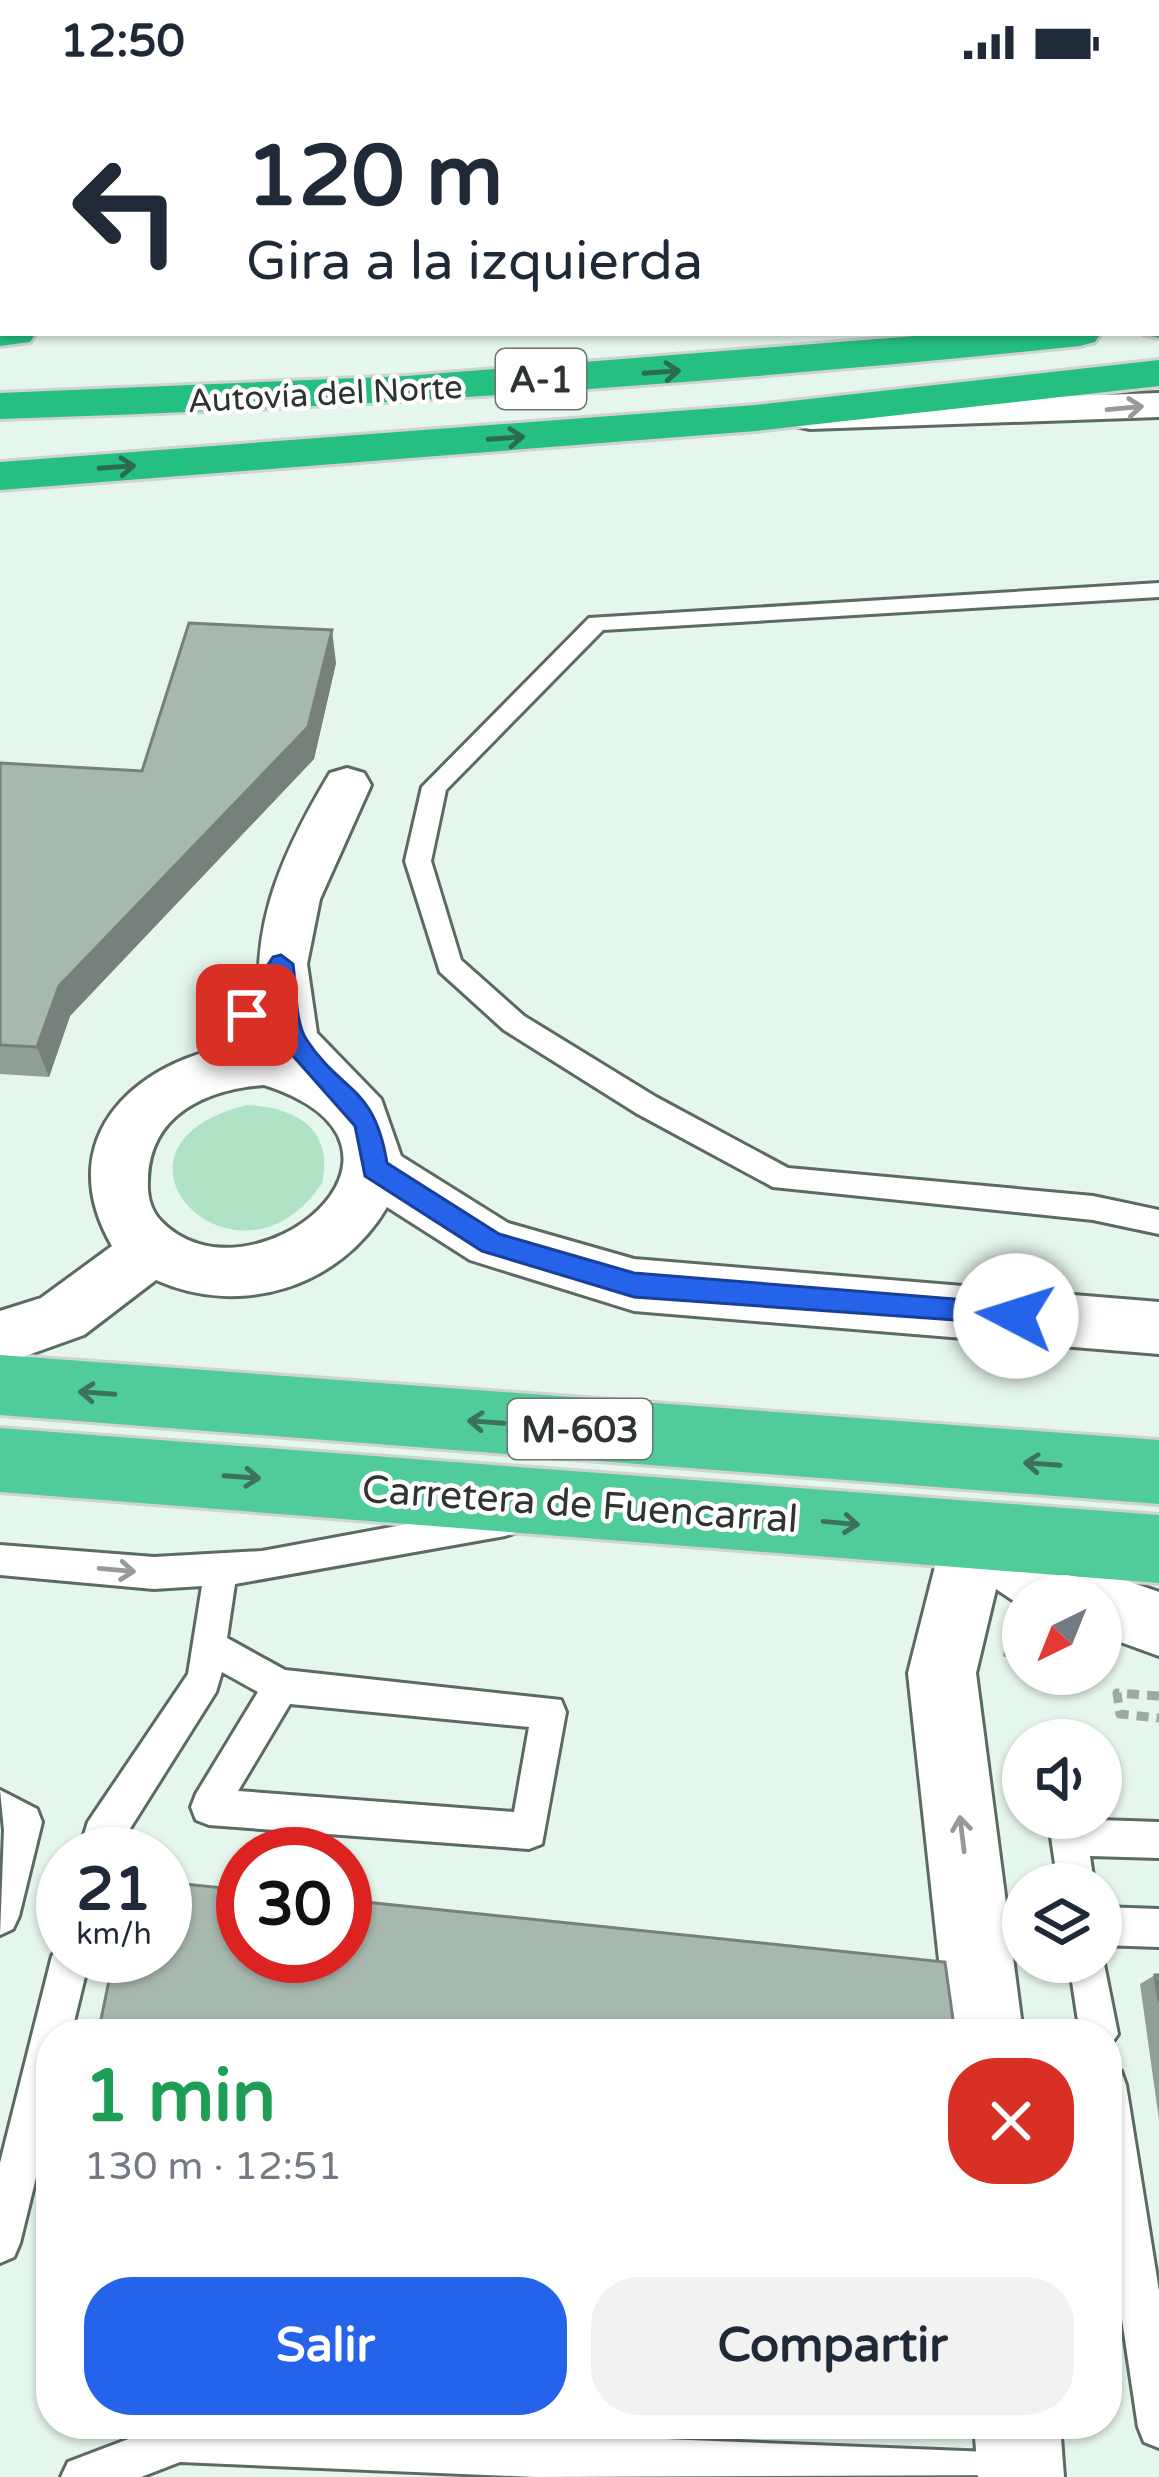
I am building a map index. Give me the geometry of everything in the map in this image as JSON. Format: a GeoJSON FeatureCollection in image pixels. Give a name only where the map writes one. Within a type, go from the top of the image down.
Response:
{"type":"FeatureCollection","features":[{"type":"Feature","properties":{"kind":"highway","name":"Autovía del Norte"},"geometry":{"type":"LineString","coordinates":[[0,406],[218,400],[808,362],[1052,336]]}},
{"type":"Feature","properties":{"kind":"highway"},"geometry":{"type":"LineString","coordinates":[[0,476],[756,418],[1159,373]]}},
{"type":"Feature","properties":{"kind":"highway","name":"Carretera de Fuencarral"},"geometry":{"type":"LineString","coordinates":[[0,1385],[1159,1472]]}},
{"type":"Feature","properties":{"kind":"highway","name":"Carretera de Fuencarral"},"geometry":{"type":"LineString","coordinates":[[0,1460],[599,1502],[1159,1549]]}},
{"type":"Feature","properties":{"kind":"street"},"geometry":{"type":"LineString","coordinates":[[756,418],[1159,405]]}},
{"type":"Feature","properties":{"kind":"street"},"geometry":{"type":"LineString","coordinates":[[281,964],[198,1075],[152,1104],[122,1146],[115,1174],[117,1203],[130,1228],[151,1249],[179,1264],[212,1273],[281,1267],[341,1232],[369,1191],[374,1169],[368,1124],[352,1100],[325,1079],[292,1040],[281,964],[294,899],[347,785]]}},
{"type":"Feature","properties":{"kind":"street"},"geometry":{"type":"LineString","coordinates":[[198,1075],[264,1063],[325,1079]]}},
{"type":"Feature","properties":{"kind":"street"},"geometry":{"type":"LineString","coordinates":[[374,1169],[491,1243],[634,1285],[1159,1328]]}},
{"type":"Feature","properties":{"kind":"street"},"geometry":{"type":"LineString","coordinates":[[0,1338],[29,1335],[86,1302],[151,1249]]}},
{"type":"Feature","properties":{"kind":"street"},"geometry":{"type":"LineString","coordinates":[[987,2019],[998,1927],[942,1672],[976,1535],[1030,1575]]}},
{"type":"Feature","properties":{"kind":"street"},"geometry":{"type":"LineString","coordinates":[[1122,1611],[1159,1624]]}},
{"type":"Feature","properties":{"kind":"lane"},"geometry":{"type":"LineString","coordinates":[[1159,590],[597,622],[434,787],[418,861],[449,965],[514,1023],[646,1105],[783,1179],[1093,1208],[1159,1222]]}},
{"type":"Feature","properties":{"kind":"lane"},"geometry":{"type":"LineString","coordinates":[[0,1560],[154,1573],[262,1568],[599,1502]]}},
{"type":"Feature","properties":{"kind":"lane"},"geometry":{"type":"LineString","coordinates":[[106,1827],[204,1680],[221,1569]]}},
{"type":"Feature","properties":{"kind":"lane"},"geometry":{"type":"LineString","coordinates":[[209,1646],[280,1686],[549,1712],[529,1831],[209,1807],[280,1686]]}},
{"type":"Feature","properties":{"kind":"lane"},"geometry":{"type":"LineString","coordinates":[[0,1808],[24,1822],[0,1916]]}},
{"type":"Feature","properties":{"kind":"lane"},"geometry":{"type":"LineString","coordinates":[[1073,1863],[1069,1838],[1159,1840]]}},
{"type":"Feature","properties":{"kind":"lane"},"geometry":{"type":"LineString","coordinates":[[1122,1926],[1159,1928]]}},
{"type":"Feature","properties":{"kind":"lane"},"geometry":{"type":"LineString","coordinates":[[55,2019],[64,1983]]}},
{"type":"Feature","properties":{"kind":"lane"},"geometry":{"type":"LineString","coordinates":[[1091,1983],[1097,2019]]}},
{"type":"Feature","properties":{"kind":"lane"},"geometry":{"type":"LineString","coordinates":[[0,2243],[36,2097]]}},
{"type":"Feature","properties":{"kind":"lane"},"geometry":{"type":"LineString","coordinates":[[1122,2184],[1159,2427]]}},
{"type":"Feature","properties":{"kind":"lane"},"geometry":{"type":"LineString","coordinates":[[83,2477],[180,2441],[1019,2459]]}},
{"type":"Feature","properties":{"kind":"path"},"geometry":{"type":"LineString","coordinates":[[1159,1696],[1118,1694],[1120,1714],[1159,1718]]}},
{"type":"Feature","properties":{"kind":"green space"},"geometry":{"type":"Polygon","coordinates":[[[247,1105],[281,1110],[307,1124],[322,1148],[324,1164],[322,1183],[288,1218],[251,1230],[217,1225],[190,1207],[174,1182],[176,1153],[198,1126],[247,1105]]]}},
{"type":"Feature","properties":{"kind":"building"},"geometry":{"type":"Polygon","coordinates":[[[189,623],[332,630],[308,727],[59,986],[37,1047],[0,1045],[0,763],[142,771],[189,623]]]}},
{"type":"Feature","properties":{"kind":"building"},"geometry":{"type":"Polygon","coordinates":[[[192,1885],[216,1887],[216,1983],[372,1983],[372,1903],[945,1962],[953,2019],[101,2019],[108,1983],[192,1983],[192,1885]]]}},
{"type":"Feature","properties":{"kind":"route"},"geometry":{"type":"LineString","coordinates":[[247,1015],[281,964],[292,1040],[325,1079],[352,1100],[368,1124],[374,1169],[491,1243],[634,1285],[1016,1316]]}}]}
